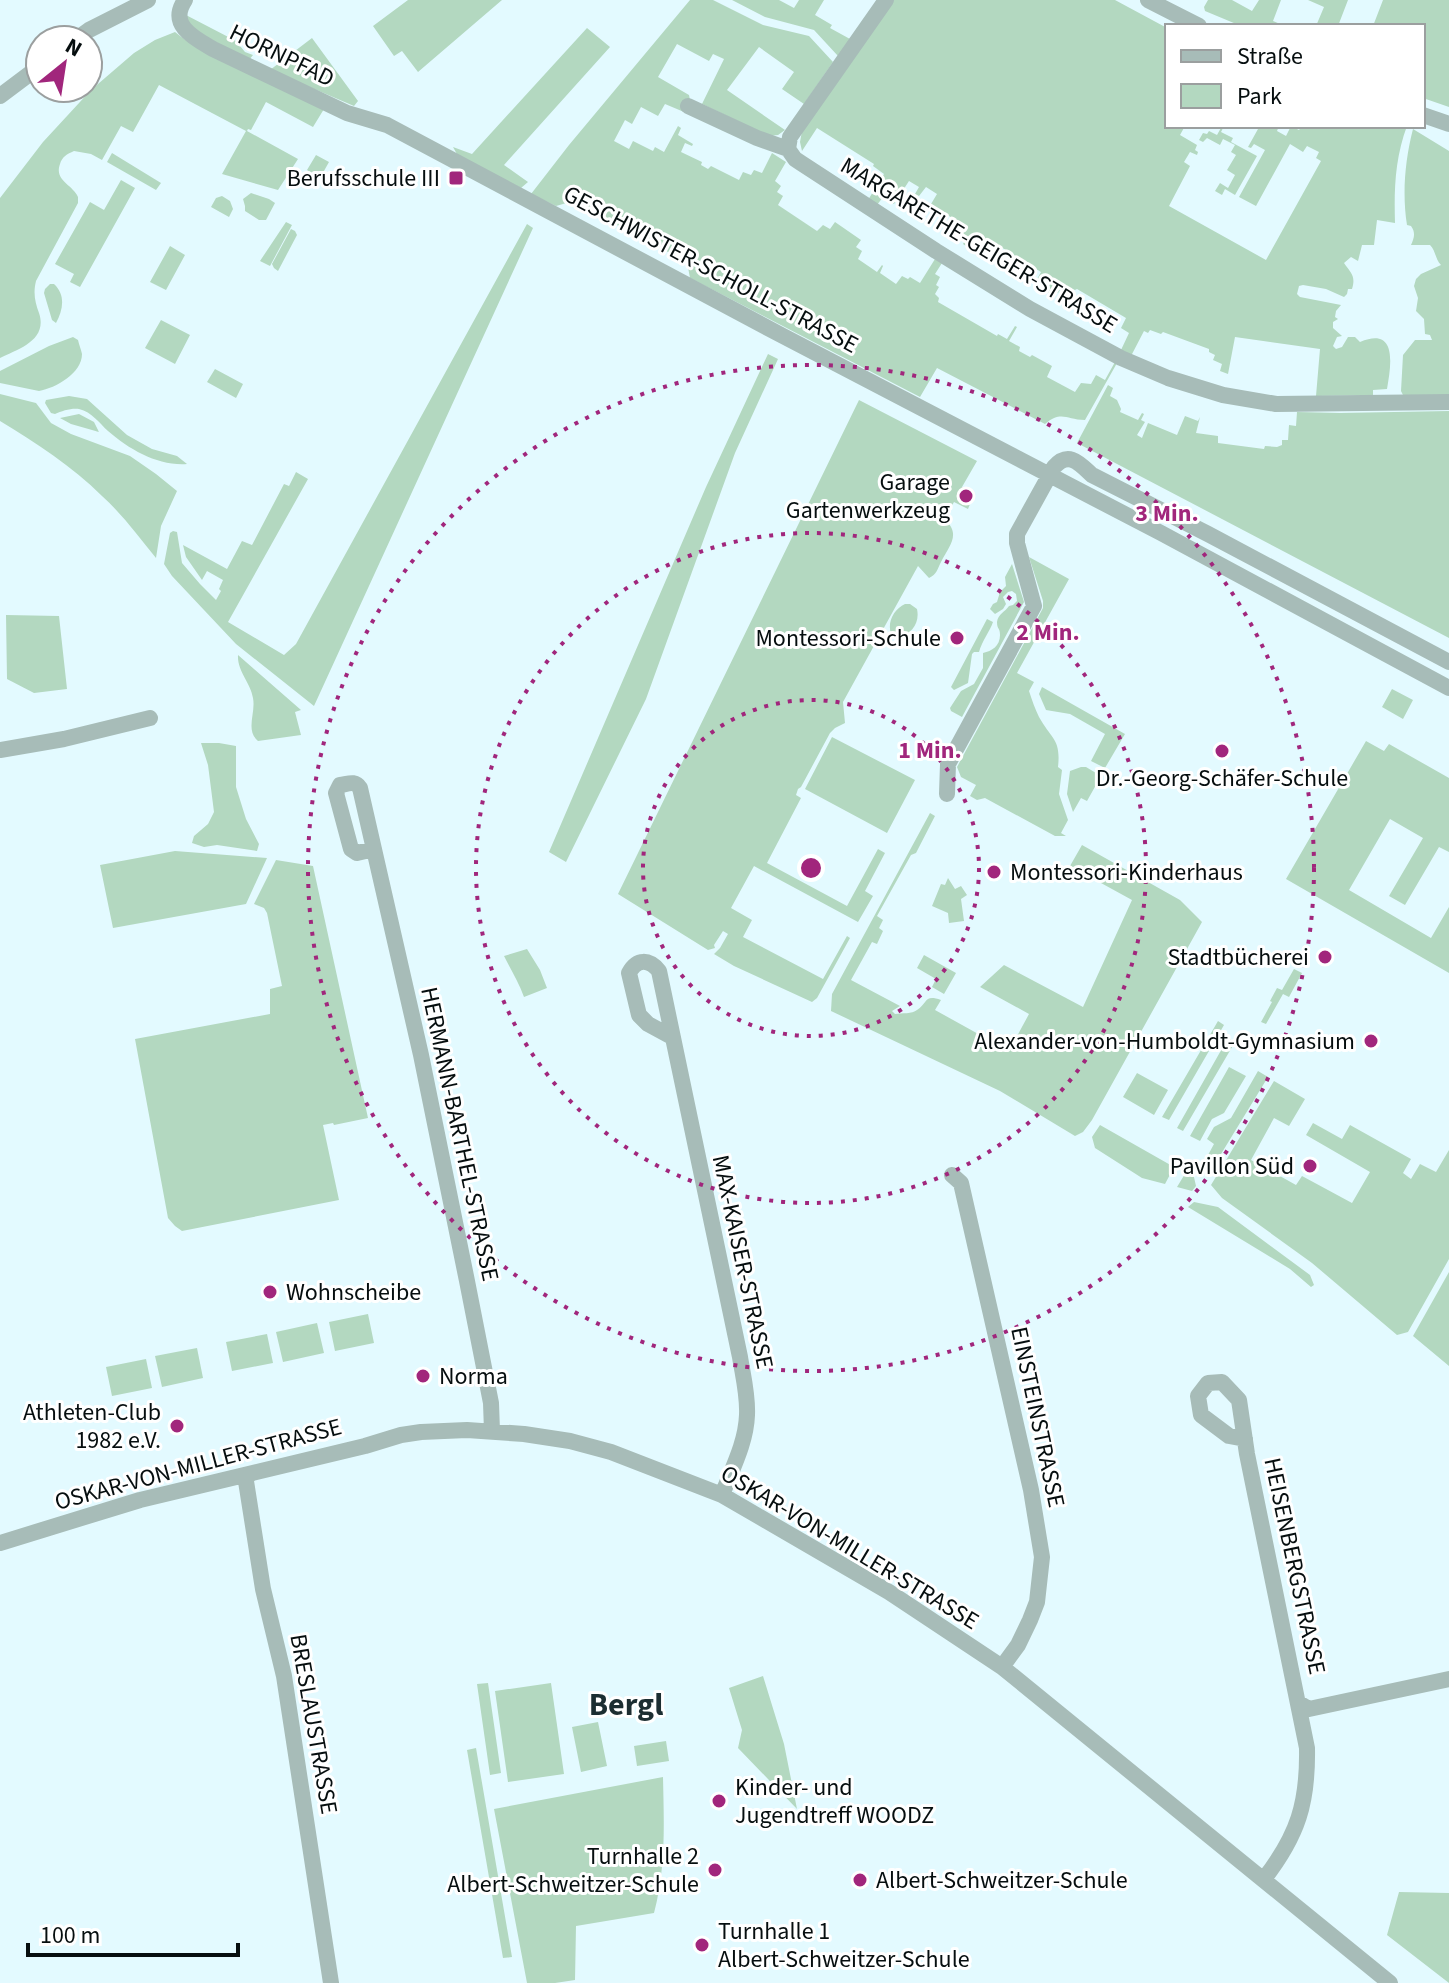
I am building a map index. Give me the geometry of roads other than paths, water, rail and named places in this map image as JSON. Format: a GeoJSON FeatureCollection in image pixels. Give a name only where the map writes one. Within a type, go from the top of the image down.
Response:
{"type":"FeatureCollection","features":[{"type":"Feature","properties":{"kind":"street"},"geometry":{"type":"LineString","coordinates":[[101,24],[148,0]]}},
{"type":"Feature","properties":{"kind":"street","name":"HORNPFAD"},"geometry":{"type":"LineString","coordinates":[[185,0],[179,17],[183,28],[192,36],[347,113]]}},
{"type":"Feature","properties":{"kind":"street"},"geometry":{"type":"LineString","coordinates":[[788,149],[790,137],[886,0]]}},
{"type":"Feature","properties":{"kind":"street"},"geometry":{"type":"LineString","coordinates":[[1148,0],[1178,6],[1197,24]]}},
{"type":"Feature","properties":{"kind":"street"},"geometry":{"type":"LineString","coordinates":[[0,96],[24,78]]}},
{"type":"Feature","properties":{"kind":"street","name":"MARGARETHE-GEIGER-STRASSE"},"geometry":{"type":"LineString","coordinates":[[688,106],[788,149],[807,168],[970,273],[1134,365],[1223,395],[1276,404],[1449,402]]}},
{"type":"Feature","properties":{"kind":"street","name":"GESCHWISTER-SCHOLL-STRASSE"},"geometry":{"type":"LineString","coordinates":[[347,113],[387,125],[1449,688]]}},
{"type":"Feature","properties":{"kind":"street"},"geometry":{"type":"LineString","coordinates":[[1425,116],[1449,124]]}},
{"type":"Feature","properties":{"kind":"street"},"geometry":{"type":"LineString","coordinates":[[947,794],[948,764],[1034,606],[1016,539],[1019,529],[1049,475],[1058,462],[1065,459],[1075,461],[1092,475],[1449,662]]}},
{"type":"Feature","properties":{"kind":"street"},"geometry":{"type":"LineString","coordinates":[[0,750],[64,739],[150,718]]}},
{"type":"Feature","properties":{"kind":"street","name":"HERMANN-BARTHEL-STRASSE"},"geometry":{"type":"LineString","coordinates":[[374,849],[421,1055],[467,1281],[491,1403],[492,1431]]}},
{"type":"Feature","properties":{"kind":"street","name":"MAX-KAISER-STRASSE"},"geometry":{"type":"LineString","coordinates":[[672,1037],[746,1394],[744,1436],[722,1495]]}},
{"type":"Feature","properties":{"kind":"street","name":"EINSTEINSTRASSE"},"geometry":{"type":"LineString","coordinates":[[952,1175],[961,1183],[1031,1490],[1042,1557],[1037,1602],[1018,1645],[1002,1667]]}},
{"type":"Feature","properties":{"kind":"street","name":"OSKAR-VON-MILLER-STRASSE"},"geometry":{"type":"LineString","coordinates":[[0,1543],[140,1500],[401,1435],[445,1430],[492,1431],[553,1438],[640,1462],[722,1495],[889,1592],[1002,1667],[1390,1983]]}},
{"type":"Feature","properties":{"kind":"street","name":"HEISENBERGSTRASSE"},"geometry":{"type":"LineString","coordinates":[[1245,1439],[1307,1748],[1305,1796],[1301,1813],[1286,1849],[1264,1879]]}},
{"type":"Feature","properties":{"kind":"street","name":"BRESLAUSTRASSE"},"geometry":{"type":"LineString","coordinates":[[245,1475],[263,1589],[284,1676],[331,1983]]}},
{"type":"Feature","properties":{"kind":"street","name":"HEISENBERGSTRASSE"},"geometry":{"type":"LineString","coordinates":[[1299,1703],[1309,1709],[1449,1679]]}},
{"type":"Feature","properties":{"kind":"place","name":"Berufsschule III"},"geometry":{"type":"Point","coordinates":[456,178]}},
{"type":"Feature","properties":{"kind":"place","name":"Garage Gartenwerkzeug"},"geometry":{"type":"Point","coordinates":[966,496]}},
{"type":"Feature","properties":{"kind":"place","name":"Montessori-Schule"},"geometry":{"type":"Point","coordinates":[957,638]}},
{"type":"Feature","properties":{"kind":"place","name":"Dr.-Georg-Schäfer-Schule"},"geometry":{"type":"Point","coordinates":[1222,751]}},
{"type":"Feature","properties":{"kind":"place","name":"Montessori-Kinderhaus"},"geometry":{"type":"Point","coordinates":[994,872]}},
{"type":"Feature","properties":{"kind":"place","name":"Stadtbücherei"},"geometry":{"type":"Point","coordinates":[1325,957]}},
{"type":"Feature","properties":{"kind":"place","name":"Alexander-von-Humboldt-Gymnasium"},"geometry":{"type":"Point","coordinates":[1371,1041]}},
{"type":"Feature","properties":{"kind":"place","name":"Pavillon Süd"},"geometry":{"type":"Point","coordinates":[1310,1166]}},
{"type":"Feature","properties":{"kind":"place","name":"Wohnscheibe"},"geometry":{"type":"Point","coordinates":[270,1292]}},
{"type":"Feature","properties":{"kind":"place","name":"Norma"},"geometry":{"type":"Point","coordinates":[423,1376]}},
{"type":"Feature","properties":{"kind":"place","name":"Athleten-Club 1982 e.V."},"geometry":{"type":"Point","coordinates":[177,1426]}},
{"type":"Feature","properties":{"kind":"place","name":"Kinder- und Jugendtreff WOODZ"},"geometry":{"type":"Point","coordinates":[719,1801]}},
{"type":"Feature","properties":{"kind":"place","name":"Turnhalle 2 Albert-Schweitzer-Schule"},"geometry":{"type":"Point","coordinates":[715,1870]}},
{"type":"Feature","properties":{"kind":"place","name":"Albert-Schweitzer-Schule"},"geometry":{"type":"Point","coordinates":[860,1880]}},
{"type":"Feature","properties":{"kind":"place","name":"Turnhalle 1 Albert-Schweitzer-Schule"},"geometry":{"type":"Point","coordinates":[702,1945]}},
{"type":"Feature","properties":{"kind":"district","name":"Bergl"},"geometry":{"type":"Point","coordinates":[626,1704]}}]}
